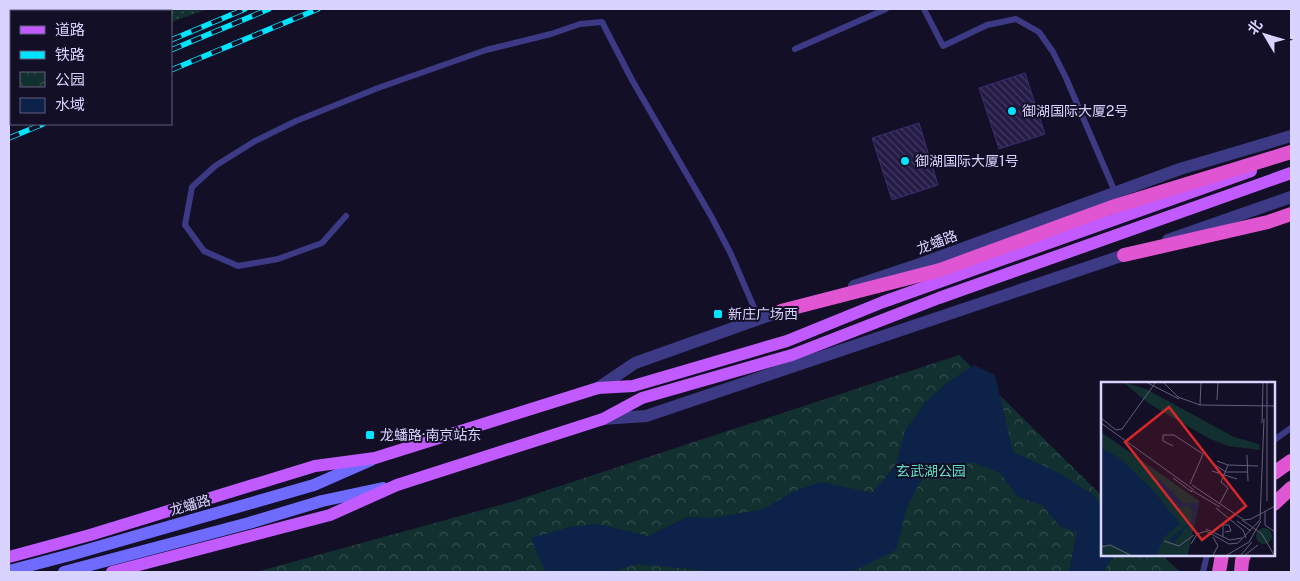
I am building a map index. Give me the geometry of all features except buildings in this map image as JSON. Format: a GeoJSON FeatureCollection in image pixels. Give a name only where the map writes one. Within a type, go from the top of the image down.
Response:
{"type":"FeatureCollection","features":[{"type":"Feature","properties":{"kind":"highway"},"geometry":{"type":"LineString","coordinates":[[781,311],[940,270],[1112,207],[1291,152]]}},
{"type":"Feature","properties":{"kind":"highway"},"geometry":{"type":"LineString","coordinates":[[1124,255],[1268,222],[1291,214]]}},
{"type":"Feature","properties":{"kind":"highway"},"geometry":{"type":"LineString","coordinates":[[1275,473],[1291,461]]}},
{"type":"Feature","properties":{"kind":"highway"},"geometry":{"type":"LineString","coordinates":[[1275,503],[1291,488]]}},
{"type":"Feature","properties":{"kind":"highway"},"geometry":{"type":"LineString","coordinates":[[1219,572],[1222,556]]}},
{"type":"Feature","properties":{"kind":"highway"},"geometry":{"type":"LineString","coordinates":[[1241,572],[1244,556]]}},
{"type":"Feature","properties":{"kind":"main road","name":"龙蟠路"},"geometry":{"type":"LineString","coordinates":[[9,571],[314,485],[375,458],[598,388],[633,386],[787,341],[882,302],[1291,156]]}},
{"type":"Feature","properties":{"kind":"main road"},"geometry":{"type":"LineString","coordinates":[[112,572],[330,515],[397,486],[603,419],[642,398],[792,355],[939,298],[1291,173]]}},
{"type":"Feature","properties":{"kind":"main road","name":"龙蟠路"},"geometry":{"type":"LineString","coordinates":[[9,556],[90,534],[315,466],[375,458]]}},
{"type":"Feature","properties":{"kind":"main road"},"geometry":{"type":"LineString","coordinates":[[64,572],[249,523],[322,501],[397,486]]}},
{"type":"Feature","properties":{"kind":"main road"},"geometry":{"type":"LineString","coordinates":[[9,567],[70,555]]}},
{"type":"Feature","properties":{"kind":"street","name":"龙蟠路"},"geometry":{"type":"LineString","coordinates":[[598,388],[634,363],[920,264],[1180,168],[1291,136]]}},
{"type":"Feature","properties":{"kind":"street"},"geometry":{"type":"LineString","coordinates":[[603,419],[646,416],[1291,197]]}},
{"type":"Feature","properties":{"kind":"lane"},"geometry":{"type":"LineString","coordinates":[[795,49],[886,9]]}},
{"type":"Feature","properties":{"kind":"lane"},"geometry":{"type":"LineString","coordinates":[[924,9],[943,46],[987,25],[1016,19],[1039,32],[1053,52],[1066,78],[1115,192]]}},
{"type":"Feature","properties":{"kind":"lane"},"geometry":{"type":"LineString","coordinates":[[346,216],[322,243],[278,260],[238,266],[204,251],[184,225],[192,188],[215,166],[255,141],[296,121],[378,88],[486,50],[551,34],[580,24],[602,22],[632,80],[730,252],[759,319]]}},
{"type":"Feature","properties":{"kind":"lane"},"geometry":{"type":"LineString","coordinates":[[1275,439],[1291,428]]}},
{"type":"Feature","properties":{"kind":"lane"},"geometry":{"type":"LineString","coordinates":[[1203,572],[1207,556]]}},
{"type":"Feature","properties":{"kind":"green space"},"geometry":{"type":"Polygon","coordinates":[[[9,9],[208,9],[172,22],[172,10],[10,10],[9,81],[9,9]]]}},
{"type":"Feature","properties":{"kind":"green space","name":"玄武湖公园"},"geometry":{"type":"Polygon","coordinates":[[[959,355],[1101,495],[1101,556],[1163,556],[1180,572],[256,572],[511,502],[959,355]]]}},
{"type":"Feature","properties":{"kind":"water"},"geometry":{"type":"Polygon","coordinates":[[[974,365],[995,375],[1013,452],[1055,471],[1094,495],[1101,507],[1101,556],[1112,556],[1104,572],[1069,572],[1077,532],[1060,526],[1042,505],[1018,497],[1000,473],[972,462],[927,469],[907,507],[896,550],[858,569],[844,572],[721,572],[637,564],[611,572],[545,572],[531,538],[570,527],[598,524],[648,536],[687,517],[713,518],[764,509],[792,492],[821,482],[872,493],[896,465],[905,431],[925,403],[948,382],[974,365]]]}},
{"type":"Feature","properties":{"kind":"railway"},"geometry":{"type":"LineString","coordinates":[[172,40],[245,9]]}},
{"type":"Feature","properties":{"kind":"railway"},"geometry":{"type":"LineString","coordinates":[[172,50],[269,9]]}},
{"type":"Feature","properties":{"kind":"railway"},"geometry":{"type":"LineString","coordinates":[[172,70],[318,9]]}},
{"type":"Feature","properties":{"kind":"railway"},"geometry":{"type":"LineString","coordinates":[[9,138],[41,125]]}},
{"type":"Feature","properties":{"kind":"place","name":"御湖国际大厦2号"},"geometry":{"type":"Point","coordinates":[1012,111]}},
{"type":"Feature","properties":{"kind":"place","name":"御湖国际大厦1号"},"geometry":{"type":"Point","coordinates":[905,161]}},
{"type":"Feature","properties":{"kind":"place","name":"新庄广场西"},"geometry":{"type":"Point","coordinates":[718,314]}},
{"type":"Feature","properties":{"kind":"place","name":"龙蟠路·南京站东"},"geometry":{"type":"Point","coordinates":[370,435]}}]}
